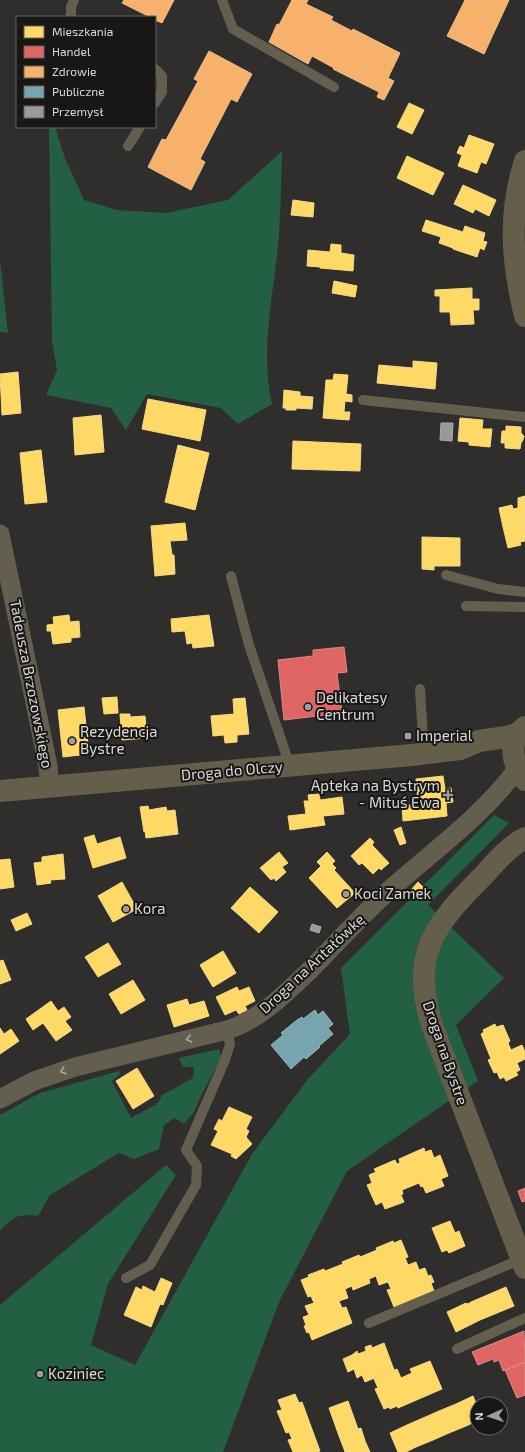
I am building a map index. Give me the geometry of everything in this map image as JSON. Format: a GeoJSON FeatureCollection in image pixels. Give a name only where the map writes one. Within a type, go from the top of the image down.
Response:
{"type":"FeatureCollection","features":[{"type":"Feature","properties":{"kind":"street"},"geometry":{"type":"LineString","coordinates":[[525,161],[516,198],[513,236],[516,278],[525,316]]}},
{"type":"Feature","properties":{"kind":"street","name":"Tadeusza Brzozowskiego"},"geometry":{"type":"LineString","coordinates":[[0,534],[5,583],[48,766],[50,787]]}},
{"type":"Feature","properties":{"kind":"street"},"geometry":{"type":"LineString","coordinates":[[520,772],[514,743],[522,730]]}},
{"type":"Feature","properties":{"kind":"street","name":"Droga do Olczy"},"geometry":{"type":"LineString","coordinates":[[463,748],[479,741],[506,737],[522,730]]}},
{"type":"Feature","properties":{"kind":"street","name":"Droga do Olczy"},"geometry":{"type":"LineString","coordinates":[[0,791],[424,754],[463,748],[488,750],[520,772]]}},
{"type":"Feature","properties":{"kind":"street","name":"Droga na Antałówkę"},"geometry":{"type":"LineString","coordinates":[[0,1099],[34,1081],[75,1067],[227,1030],[237,1027],[249,1020],[283,995],[385,894],[467,823],[520,772]]}},
{"type":"Feature","properties":{"kind":"street","name":"Droga na Bystre"},"geometry":{"type":"LineString","coordinates":[[523,1263],[433,1028],[426,1002],[424,975],[428,950],[444,919],[488,870],[524,838]]}},
{"type":"Feature","properties":{"kind":"lane"},"geometry":{"type":"LineString","coordinates":[[71,16],[71,7],[74,0]]}},
{"type":"Feature","properties":{"kind":"lane"},"geometry":{"type":"LineString","coordinates":[[222,0],[233,29],[334,87]]}},
{"type":"Feature","properties":{"kind":"lane"},"geometry":{"type":"LineString","coordinates":[[156,70],[162,76],[162,92],[156,101]]}},
{"type":"Feature","properties":{"kind":"lane"},"geometry":{"type":"LineString","coordinates":[[128,146],[139,128]]}},
{"type":"Feature","properties":{"kind":"lane"},"geometry":{"type":"LineString","coordinates":[[363,400],[525,417]]}},
{"type":"Feature","properties":{"kind":"lane"},"geometry":{"type":"LineString","coordinates":[[446,575],[498,589],[525,592]]}},
{"type":"Feature","properties":{"kind":"lane"},"geometry":{"type":"LineString","coordinates":[[231,576],[249,645],[288,757],[289,766]]}},
{"type":"Feature","properties":{"kind":"lane"},"geometry":{"type":"LineString","coordinates":[[466,606],[525,607]]}},
{"type":"Feature","properties":{"kind":"lane"},"geometry":{"type":"LineString","coordinates":[[420,689],[424,754]]}},
{"type":"Feature","properties":{"kind":"lane"},"geometry":{"type":"LineString","coordinates":[[126,1278],[150,1265],[196,1185],[197,1166],[186,1150],[225,1060],[230,1044],[227,1030]]}},
{"type":"Feature","properties":{"kind":"lane"},"geometry":{"type":"LineString","coordinates":[[370,1323],[523,1263]]}},
{"type":"Feature","properties":{"kind":"lane"},"geometry":{"type":"LineString","coordinates":[[457,1349],[525,1318]]}},
{"type":"Feature","properties":{"kind":"green space"},"geometry":{"type":"Polygon","coordinates":[[[49,128],[55,128],[65,158],[84,200],[117,210],[166,213],[228,200],[282,151],[279,234],[267,344],[267,364],[272,404],[238,424],[221,408],[147,394],[126,430],[111,408],[46,395],[57,370],[52,341],[49,128]]]}},
{"type":"Feature","properties":{"kind":"green space"},"geometry":{"type":"Polygon","coordinates":[[[0,260],[8,333],[0,332],[0,260]]]}},
{"type":"Feature","properties":{"kind":"green space"},"geometry":{"type":"Polygon","coordinates":[[[494,815],[509,823],[428,905],[504,978],[456,1025],[478,1081],[347,1171],[279,1302],[223,1452],[0,1452],[0,1305],[166,1165],[176,1175],[108,1284],[91,1345],[135,1365],[252,1154],[308,1079],[350,1034],[341,968],[494,815]]]}},
{"type":"Feature","properties":{"kind":"green space"},"geometry":{"type":"Polygon","coordinates":[[[219,1049],[222,1057],[194,1112],[184,1124],[175,1118],[164,1125],[159,1149],[134,1159],[119,1153],[50,1195],[38,1216],[25,1215],[16,1217],[0,1231],[0,1115],[40,1093],[119,1071],[120,1074],[112,1081],[131,1118],[157,1104],[162,1095],[193,1078],[194,1067],[183,1067],[179,1058],[219,1049]]]}},
{"type":"Feature","properties":{"kind":"building: Mieszkania"},"geometry":{"type":"Polygon","coordinates":[[[409,103],[424,110],[412,134],[397,127],[409,103]]]}},
{"type":"Feature","properties":{"kind":"building: Mieszkania"},"geometry":{"type":"Polygon","coordinates":[[[469,135],[494,144],[486,164],[481,162],[477,173],[458,166],[462,155],[457,153],[460,146],[464,148],[469,135]]]}},
{"type":"Feature","properties":{"kind":"building: Mieszkania"},"geometry":{"type":"Polygon","coordinates":[[[407,156],[444,173],[433,195],[397,178],[407,156]]]}},
{"type":"Feature","properties":{"kind":"building: Mieszkania"},"geometry":{"type":"Polygon","coordinates":[[[463,185],[496,200],[489,216],[475,209],[473,213],[454,204],[463,185]]]}},
{"type":"Feature","properties":{"kind":"building: Mieszkania"},"geometry":{"type":"Polygon","coordinates":[[[293,200],[314,203],[313,217],[291,215],[293,200]]]}},
{"type":"Feature","properties":{"kind":"building: Mieszkania"},"geometry":{"type":"Polygon","coordinates":[[[426,220],[463,232],[465,226],[485,233],[483,241],[487,242],[484,250],[480,248],[477,257],[439,243],[441,237],[422,231],[426,220]]]}},
{"type":"Feature","properties":{"kind":"building: Mieszkania"},"geometry":{"type":"Polygon","coordinates":[[[331,244],[341,245],[341,253],[354,255],[353,271],[307,266],[308,250],[330,252],[331,244]]]}},
{"type":"Feature","properties":{"kind":"building: Mieszkania"},"geometry":{"type":"Polygon","coordinates":[[[334,281],[357,286],[355,297],[332,293],[334,281]]]}},
{"type":"Feature","properties":{"kind":"building: Mieszkania"},"geometry":{"type":"Polygon","coordinates":[[[472,288],[472,299],[479,299],[479,310],[473,310],[474,324],[451,325],[450,312],[440,312],[440,296],[435,296],[435,290],[472,288]]]}},
{"type":"Feature","properties":{"kind":"building: Mieszkania"},"geometry":{"type":"Polygon","coordinates":[[[413,361],[437,363],[435,389],[377,383],[379,365],[413,368],[413,361]]]}},
{"type":"Feature","properties":{"kind":"building: Mieszkania"},"geometry":{"type":"Polygon","coordinates":[[[18,372],[21,413],[2,415],[0,374],[18,372]]]}},
{"type":"Feature","properties":{"kind":"building: Mieszkania"},"geometry":{"type":"Polygon","coordinates":[[[334,374],[348,375],[346,394],[352,395],[352,402],[345,401],[344,412],[350,412],[349,420],[323,418],[326,380],[333,380],[334,374]]]}},
{"type":"Feature","properties":{"kind":"building: Mieszkania"},"geometry":{"type":"Polygon","coordinates":[[[284,390],[300,392],[300,396],[313,397],[312,409],[296,408],[296,410],[286,410],[286,408],[283,408],[284,390]]]}},
{"type":"Feature","properties":{"kind":"building: Mieszkania"},"geometry":{"type":"Polygon","coordinates":[[[148,399],[206,410],[200,441],[142,429],[148,399]]]}},
{"type":"Feature","properties":{"kind":"building: Mieszkania"},"geometry":{"type":"Polygon","coordinates":[[[101,415],[104,452],[75,455],[73,418],[101,415]]]}},
{"type":"Feature","properties":{"kind":"building: Mieszkania"},"geometry":{"type":"Polygon","coordinates":[[[460,418],[483,420],[482,429],[492,429],[490,447],[469,445],[469,442],[458,441],[460,418]]]}},
{"type":"Feature","properties":{"kind":"building: Mieszkania"},"geometry":{"type":"Polygon","coordinates":[[[506,426],[521,427],[521,433],[524,436],[520,449],[505,448],[505,443],[501,443],[502,431],[506,431],[506,426]]]}},
{"type":"Feature","properties":{"kind":"building: Mieszkania"},"geometry":{"type":"Polygon","coordinates":[[[293,441],[361,444],[360,471],[292,469],[293,441]]]}},
{"type":"Feature","properties":{"kind":"building: Mieszkania"},"geometry":{"type":"Polygon","coordinates":[[[178,445],[209,453],[195,510],[165,502],[178,445]]]}},
{"type":"Feature","properties":{"kind":"building: Mieszkania"},"geometry":{"type":"Polygon","coordinates":[[[41,450],[47,502],[25,504],[20,453],[41,450]]]}},
{"type":"Feature","properties":{"kind":"building: Mieszkania"},"geometry":{"type":"Polygon","coordinates":[[[525,496],[525,522],[503,527],[499,508],[512,505],[513,509],[518,508],[518,498],[525,496]]]}},
{"type":"Feature","properties":{"kind":"building: Mieszkania"},"geometry":{"type":"Polygon","coordinates":[[[525,522],[525,541],[520,542],[521,545],[508,548],[503,527],[525,522]]]}},
{"type":"Feature","properties":{"kind":"building: Mieszkania"},"geometry":{"type":"Polygon","coordinates":[[[185,523],[187,540],[170,541],[172,555],[174,555],[175,574],[155,576],[151,526],[185,523]]]}},
{"type":"Feature","properties":{"kind":"building: Mieszkania"},"geometry":{"type":"Polygon","coordinates":[[[422,537],[460,538],[460,566],[434,566],[434,570],[422,569],[422,537]]]}},
{"type":"Feature","properties":{"kind":"building: Mieszkania"},"geometry":{"type":"Polygon","coordinates":[[[69,615],[70,622],[79,621],[80,637],[71,638],[71,642],[53,644],[51,631],[47,631],[47,625],[54,624],[53,617],[69,615]]]}},
{"type":"Feature","properties":{"kind":"building: Mieszkania"},"geometry":{"type":"Polygon","coordinates":[[[209,615],[214,646],[193,648],[192,643],[187,644],[185,631],[172,632],[171,619],[209,615]]]}},
{"type":"Feature","properties":{"kind":"building: Mieszkania"},"geometry":{"type":"Polygon","coordinates":[[[117,697],[118,713],[104,714],[102,698],[117,697]]]}},
{"type":"Feature","properties":{"kind":"building: Mieszkania"},"geometry":{"type":"Polygon","coordinates":[[[245,698],[249,734],[237,735],[237,742],[225,743],[224,735],[213,736],[211,716],[234,714],[233,699],[245,698]]]}},
{"type":"Feature","properties":{"kind":"building: Mieszkania"},"geometry":{"type":"Polygon","coordinates":[[[84,707],[89,754],[63,757],[58,710],[84,707]]]}},
{"type":"Feature","properties":{"kind":"building: Mieszkania"},"geometry":{"type":"Polygon","coordinates":[[[120,714],[130,714],[130,717],[145,716],[147,738],[122,740],[120,714]]]}},
{"type":"Feature","properties":{"kind":"building: Mieszkania"},"geometry":{"type":"Polygon","coordinates":[[[443,776],[445,789],[451,788],[453,802],[446,803],[447,816],[403,821],[402,806],[418,804],[416,779],[443,776]]]}},
{"type":"Feature","properties":{"kind":"building: Mieszkania"},"geometry":{"type":"Polygon","coordinates":[[[319,794],[320,800],[342,797],[344,814],[323,816],[325,825],[290,830],[288,816],[306,814],[304,801],[309,801],[308,795],[319,794]]]}},
{"type":"Feature","properties":{"kind":"building: Mieszkania"},"geometry":{"type":"Polygon","coordinates":[[[148,806],[149,810],[166,807],[167,811],[175,810],[178,834],[146,838],[140,807],[148,806]]]}},
{"type":"Feature","properties":{"kind":"building: Mieszkania"},"geometry":{"type":"Polygon","coordinates":[[[401,827],[406,843],[400,845],[394,830],[401,827]]]}},
{"type":"Feature","properties":{"kind":"building: Mieszkania"},"geometry":{"type":"Polygon","coordinates":[[[94,835],[97,844],[120,837],[126,858],[93,868],[84,838],[94,835]]]}},
{"type":"Feature","properties":{"kind":"building: Mieszkania"},"geometry":{"type":"Polygon","coordinates":[[[370,838],[374,842],[372,845],[389,863],[381,870],[379,868],[373,874],[362,863],[359,865],[351,856],[370,838]]]}},
{"type":"Feature","properties":{"kind":"building: Mieszkania"},"geometry":{"type":"Polygon","coordinates":[[[279,852],[288,863],[282,867],[286,872],[276,881],[274,878],[271,880],[260,868],[279,852]]]}},
{"type":"Feature","properties":{"kind":"building: Mieszkania"},"geometry":{"type":"Polygon","coordinates":[[[327,852],[335,861],[332,864],[336,868],[334,870],[355,893],[337,908],[309,878],[321,866],[317,862],[327,852]]]}},
{"type":"Feature","properties":{"kind":"building: Mieszkania"},"geometry":{"type":"Polygon","coordinates":[[[63,854],[65,879],[50,880],[51,883],[37,885],[34,863],[42,862],[42,857],[63,854]]]}},
{"type":"Feature","properties":{"kind":"building: Mieszkania"},"geometry":{"type":"Polygon","coordinates":[[[10,859],[14,887],[0,889],[0,860],[10,859]]]}},
{"type":"Feature","properties":{"kind":"building: Mieszkania"},"geometry":{"type":"Polygon","coordinates":[[[122,882],[137,909],[113,922],[98,896],[122,882]]]}},
{"type":"Feature","properties":{"kind":"building: Mieszkania"},"geometry":{"type":"Polygon","coordinates":[[[418,882],[424,888],[417,896],[411,890],[418,882]]]}},
{"type":"Feature","properties":{"kind":"building: Mieszkania"},"geometry":{"type":"Polygon","coordinates":[[[250,887],[278,912],[259,933],[231,908],[250,887]]]}},
{"type":"Feature","properties":{"kind":"building: Mieszkania"},"geometry":{"type":"Polygon","coordinates":[[[27,913],[32,924],[16,931],[11,920],[27,913]]]}},
{"type":"Feature","properties":{"kind":"building: Mieszkania"},"geometry":{"type":"Polygon","coordinates":[[[108,943],[121,964],[98,977],[85,957],[108,943]]]}},
{"type":"Feature","properties":{"kind":"building: Mieszkania"},"geometry":{"type":"Polygon","coordinates":[[[223,951],[236,973],[213,987],[200,965],[223,951]]]}},
{"type":"Feature","properties":{"kind":"building: Mieszkania"},"geometry":{"type":"Polygon","coordinates":[[[3,960],[11,980],[0,984],[0,961],[3,960]]]}},
{"type":"Feature","properties":{"kind":"building: Mieszkania"},"geometry":{"type":"Polygon","coordinates":[[[133,980],[145,1000],[121,1014],[109,994],[133,980]]]}},
{"type":"Feature","properties":{"kind":"building: Mieszkania"},"geometry":{"type":"Polygon","coordinates":[[[237,987],[239,991],[249,987],[255,1001],[245,1006],[247,1010],[239,1014],[236,1010],[225,1015],[216,997],[237,987]]]}},
{"type":"Feature","properties":{"kind":"building: Mieszkania"},"geometry":{"type":"Polygon","coordinates":[[[187,999],[189,1005],[204,1001],[209,1016],[174,1027],[167,1005],[187,999]]]}},
{"type":"Feature","properties":{"kind":"building: Mieszkania"},"geometry":{"type":"Polygon","coordinates":[[[51,1001],[58,1011],[64,1007],[71,1017],[65,1021],[72,1030],[56,1041],[43,1023],[33,1030],[26,1019],[51,1001]]]}},
{"type":"Feature","properties":{"kind":"building: Mieszkania"},"geometry":{"type":"Polygon","coordinates":[[[495,1024],[496,1027],[503,1025],[510,1041],[508,1043],[511,1050],[522,1045],[525,1052],[525,1059],[517,1063],[520,1070],[516,1072],[518,1075],[506,1081],[504,1077],[500,1079],[497,1072],[494,1073],[488,1060],[491,1059],[481,1034],[484,1032],[483,1030],[495,1024]]]}},
{"type":"Feature","properties":{"kind":"building: Mieszkania"},"geometry":{"type":"Polygon","coordinates":[[[0,1028],[4,1034],[11,1029],[19,1041],[0,1054],[0,1028]]]}},
{"type":"Feature","properties":{"kind":"building: Mieszkania"},"geometry":{"type":"Polygon","coordinates":[[[137,1068],[154,1096],[133,1109],[116,1081],[137,1068]]]}},
{"type":"Feature","properties":{"kind":"building: Mieszkania"},"geometry":{"type":"Polygon","coordinates":[[[229,1107],[252,1117],[246,1129],[249,1131],[246,1137],[252,1144],[236,1159],[231,1156],[232,1154],[211,1145],[218,1131],[214,1129],[219,1119],[222,1121],[229,1107]]]}},
{"type":"Feature","properties":{"kind":"building: Mieszkania"},"geometry":{"type":"Polygon","coordinates":[[[424,1148],[425,1152],[431,1150],[434,1158],[440,1155],[448,1176],[441,1179],[444,1186],[426,1193],[423,1186],[421,1187],[419,1183],[402,1190],[403,1194],[401,1195],[404,1202],[385,1209],[382,1202],[376,1205],[367,1185],[372,1183],[369,1175],[376,1172],[374,1169],[395,1160],[397,1164],[400,1163],[399,1159],[424,1148]]]}},
{"type":"Feature","properties":{"kind":"building: Mieszkania"},"geometry":{"type":"Polygon","coordinates":[[[450,1221],[455,1233],[459,1231],[465,1246],[449,1253],[447,1250],[442,1252],[432,1228],[450,1221]]]}},
{"type":"Feature","properties":{"kind":"building: Mieszkania"},"geometry":{"type":"Polygon","coordinates":[[[401,1240],[408,1257],[405,1258],[408,1265],[416,1262],[419,1270],[425,1268],[428,1276],[431,1275],[434,1282],[431,1283],[434,1291],[394,1307],[387,1290],[391,1289],[388,1282],[379,1285],[376,1276],[369,1279],[370,1283],[353,1290],[352,1286],[345,1289],[348,1298],[339,1301],[342,1308],[346,1307],[352,1323],[312,1340],[309,1332],[307,1333],[304,1326],[306,1325],[303,1317],[309,1315],[305,1306],[314,1303],[311,1296],[308,1297],[301,1280],[309,1277],[308,1275],[324,1269],[325,1271],[343,1264],[342,1262],[359,1255],[360,1257],[377,1250],[376,1248],[393,1241],[394,1243],[401,1240]]]}},
{"type":"Feature","properties":{"kind":"building: Mieszkania"},"geometry":{"type":"Polygon","coordinates":[[[161,1278],[172,1283],[163,1305],[160,1304],[151,1327],[124,1315],[136,1287],[142,1290],[143,1286],[155,1292],[161,1278]]]}},
{"type":"Feature","properties":{"kind":"building: Mieszkania"},"geometry":{"type":"Polygon","coordinates":[[[506,1287],[514,1306],[480,1320],[471,1302],[506,1287]]]}},
{"type":"Feature","properties":{"kind":"building: Mieszkania"},"geometry":{"type":"Polygon","coordinates":[[[472,1302],[480,1320],[456,1332],[447,1312],[466,1303],[472,1302]]]}},
{"type":"Feature","properties":{"kind":"building: Mieszkania"},"geometry":{"type":"Polygon","coordinates":[[[384,1343],[394,1370],[365,1382],[362,1375],[357,1378],[354,1369],[348,1372],[343,1359],[357,1351],[358,1354],[366,1351],[365,1347],[371,1345],[372,1348],[384,1343]]]}},
{"type":"Feature","properties":{"kind":"building: Mieszkania"},"geometry":{"type":"Polygon","coordinates":[[[430,1361],[442,1389],[398,1408],[397,1406],[390,1409],[389,1407],[384,1409],[375,1389],[378,1388],[374,1379],[397,1369],[401,1378],[412,1373],[410,1369],[430,1361]]]}},
{"type":"Feature","properties":{"kind":"building: Mieszkania"},"geometry":{"type":"Polygon","coordinates":[[[295,1394],[299,1403],[302,1402],[320,1451],[293,1452],[288,1440],[292,1439],[289,1432],[286,1433],[277,1411],[282,1410],[278,1400],[295,1394]]]}},
{"type":"Feature","properties":{"kind":"building: Mieszkania"},"geometry":{"type":"Polygon","coordinates":[[[469,1398],[469,1425],[466,1426],[456,1404],[469,1398]]]}},
{"type":"Feature","properties":{"kind":"building: Mieszkania"},"geometry":{"type":"Polygon","coordinates":[[[348,1401],[353,1415],[334,1422],[329,1408],[348,1401]]]}},
{"type":"Feature","properties":{"kind":"building: Mieszkania"},"geometry":{"type":"Polygon","coordinates":[[[456,1404],[466,1426],[449,1433],[439,1411],[456,1404]]]}},
{"type":"Feature","properties":{"kind":"building: Mieszkania"},"geometry":{"type":"Polygon","coordinates":[[[439,1411],[449,1433],[433,1440],[423,1418],[439,1411]]]}},
{"type":"Feature","properties":{"kind":"building: Mieszkania"},"geometry":{"type":"Polygon","coordinates":[[[353,1415],[358,1429],[339,1436],[334,1422],[353,1415]]]}},
{"type":"Feature","properties":{"kind":"building: Mieszkania"},"geometry":{"type":"Polygon","coordinates":[[[423,1418],[433,1440],[416,1447],[407,1425],[423,1418]]]}},
{"type":"Feature","properties":{"kind":"building: Mieszkania"},"geometry":{"type":"Polygon","coordinates":[[[407,1425],[416,1447],[406,1452],[398,1452],[390,1433],[407,1425]]]}},
{"type":"Feature","properties":{"kind":"building: Mieszkania"},"geometry":{"type":"Polygon","coordinates":[[[361,1428],[365,1441],[344,1449],[339,1436],[361,1428]]]}},
{"type":"Feature","properties":{"kind":"building: Mieszkania"},"geometry":{"type":"Polygon","coordinates":[[[365,1441],[370,1452],[345,1452],[344,1449],[365,1441]]]}},
{"type":"Feature","properties":{"kind":"building: Handel"},"geometry":{"type":"Polygon","coordinates":[[[344,647],[347,672],[337,673],[342,713],[284,720],[278,660],[313,656],[313,650],[344,647]]]}},
{"type":"Feature","properties":{"kind":"building: Handel"},"geometry":{"type":"Polygon","coordinates":[[[525,1188],[525,1201],[522,1202],[518,1191],[525,1188]]]}},
{"type":"Feature","properties":{"kind":"building: Handel"},"geometry":{"type":"Polygon","coordinates":[[[524,1331],[525,1362],[503,1371],[499,1360],[494,1362],[493,1359],[478,1365],[472,1352],[524,1331]]]}},
{"type":"Feature","properties":{"kind":"building: Handel"},"geometry":{"type":"Polygon","coordinates":[[[525,1362],[525,1395],[517,1398],[505,1370],[525,1362]]]}},
{"type":"Feature","properties":{"kind":"building: Zdrowie"},"geometry":{"type":"Polygon","coordinates":[[[124,0],[174,0],[162,23],[156,20],[156,16],[148,16],[122,3],[124,0]]]}},
{"type":"Feature","properties":{"kind":"building: Zdrowie"},"geometry":{"type":"Polygon","coordinates":[[[292,0],[308,0],[306,4],[333,17],[331,20],[352,31],[353,29],[400,53],[388,78],[394,81],[384,100],[377,97],[379,92],[333,69],[334,68],[312,56],[308,64],[269,42],[277,24],[279,25],[292,0]]]}},
{"type":"Feature","properties":{"kind":"building: Zdrowie"},"geometry":{"type":"Polygon","coordinates":[[[465,0],[509,0],[484,54],[447,36],[465,0]]]}},
{"type":"Feature","properties":{"kind":"building: Zdrowie"},"geometry":{"type":"Polygon","coordinates":[[[209,51],[252,74],[237,102],[231,99],[200,159],[205,162],[191,190],[148,167],[162,139],[166,140],[198,81],[194,79],[209,51]]]}},
{"type":"Feature","properties":{"kind":"building: Publiczne"},"geometry":{"type":"Polygon","coordinates":[[[315,1010],[318,1015],[323,1011],[333,1024],[328,1028],[333,1034],[306,1059],[304,1057],[291,1069],[271,1045],[283,1035],[281,1033],[297,1020],[302,1017],[303,1019],[315,1010]]]}},
{"type":"Feature","properties":{"kind":"building: Przemysł"},"geometry":{"type":"Polygon","coordinates":[[[441,423],[453,423],[452,441],[440,440],[441,423]]]}},
{"type":"Feature","properties":{"kind":"building: Przemysł"},"geometry":{"type":"Polygon","coordinates":[[[312,924],[321,927],[319,933],[310,930],[312,924]]]}},
{"type":"Feature","properties":{"kind":"place","name":"Delikatesy Centrum"},"geometry":{"type":"Point","coordinates":[308,707]}},
{"type":"Feature","properties":{"kind":"place","name":"Imperial"},"geometry":{"type":"Point","coordinates":[408,736]}},
{"type":"Feature","properties":{"kind":"place","name":"Rezydencja Bystre"},"geometry":{"type":"Point","coordinates":[72,741]}},
{"type":"Feature","properties":{"kind":"place","name":"Apteka na Bystrym - Mituś Ewa"},"geometry":{"type":"Point","coordinates":[448,795]}},
{"type":"Feature","properties":{"kind":"place","name":"Koci Zamek"},"geometry":{"type":"Point","coordinates":[346,894]}},
{"type":"Feature","properties":{"kind":"place","name":"Kora"},"geometry":{"type":"Point","coordinates":[126,909]}},
{"type":"Feature","properties":{"kind":"place","name":"Koziniec"},"geometry":{"type":"Point","coordinates":[40,1374]}}]}
